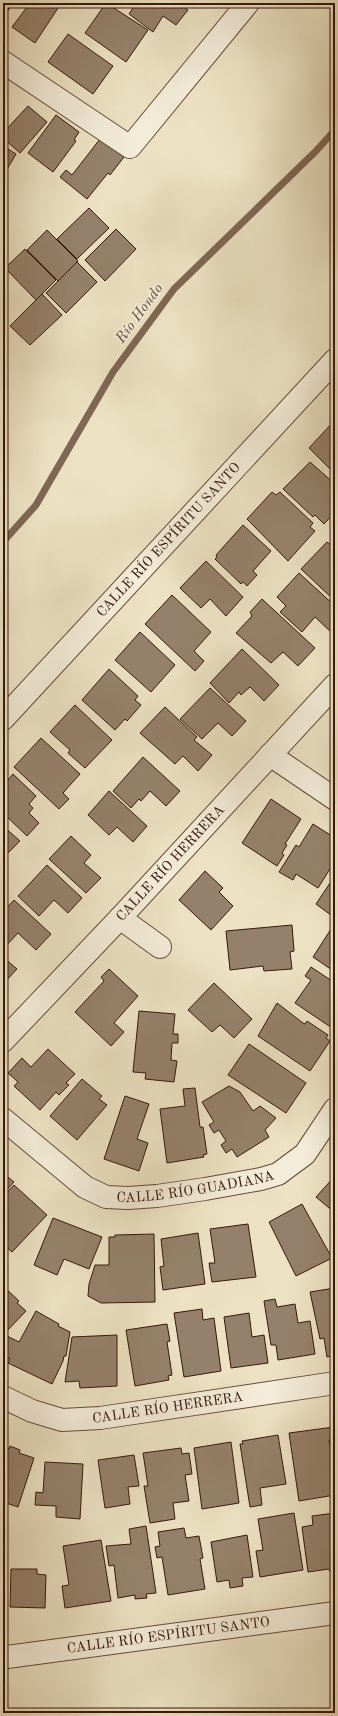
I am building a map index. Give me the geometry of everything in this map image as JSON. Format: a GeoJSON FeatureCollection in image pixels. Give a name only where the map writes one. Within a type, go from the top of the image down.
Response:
{"type":"FeatureCollection","features":[{"type":"Feature","properties":{"kind":"street"},"geometry":{"type":"LineString","coordinates":[[3,62],[130,147],[248,3]]}},
{"type":"Feature","properties":{"kind":"street","name":"CALLE RÍO ESPÍRITU SANTO"},"geometry":{"type":"LineString","coordinates":[[3,719],[335,360]]}},
{"type":"Feature","properties":{"kind":"street","name":"CALLE RÍO HERRERA"},"geometry":{"type":"LineString","coordinates":[[3,1041],[120,918],[335,685]]}},
{"type":"Feature","properties":{"kind":"street"},"geometry":{"type":"LineString","coordinates":[[270,755],[335,798]]}},
{"type":"Feature","properties":{"kind":"street"},"geometry":{"type":"LineString","coordinates":[[120,918],[160,947]]}},
{"type":"Feature","properties":{"kind":"street","name":"CALLE RÍO GUADIANA"},"geometry":{"type":"LineString","coordinates":[[3,1119],[85,1187],[106,1197],[128,1198],[157,1196],[205,1189],[261,1179],[278,1174],[305,1154],[335,1109]]}},
{"type":"Feature","properties":{"kind":"street","name":"CALLE RÍO HERRERA"},"geometry":{"type":"LineString","coordinates":[[3,1397],[32,1411],[62,1420],[100,1418],[335,1383]]}},
{"type":"Feature","properties":{"kind":"street","name":"CALLE RÍO ESPÍRITU SANTO"},"geometry":{"type":"LineString","coordinates":[[3,1656],[7,1657],[335,1613]]}},
{"type":"Feature","properties":{"kind":"building"},"geometry":{"type":"Polygon","coordinates":[[[3,3],[13,3],[3,18],[3,3]]]}},
{"type":"Feature","properties":{"kind":"building"},"geometry":{"type":"Polygon","coordinates":[[[30,3],[58,3],[60,5],[35,43],[12,27],[30,3]]]}},
{"type":"Feature","properties":{"kind":"building"},"geometry":{"type":"Polygon","coordinates":[[[106,3],[148,30],[126,62],[85,33],[106,3]]]}},
{"type":"Feature","properties":{"kind":"building"},"geometry":{"type":"Polygon","coordinates":[[[136,3],[178,3],[188,10],[176,25],[163,16],[153,32],[129,14],[136,3]]]}},
{"type":"Feature","properties":{"kind":"building"},"geometry":{"type":"Polygon","coordinates":[[[68,34],[113,66],[93,94],[48,62],[68,34]]]}},
{"type":"Feature","properties":{"kind":"building"},"geometry":{"type":"Polygon","coordinates":[[[28,106],[47,122],[20,153],[3,138],[3,133],[28,106]]]}},
{"type":"Feature","properties":{"kind":"building"},"geometry":{"type":"Polygon","coordinates":[[[56,115],[79,132],[74,140],[76,141],[53,172],[28,153],[56,115]]]}},
{"type":"Feature","properties":{"kind":"building"},"geometry":{"type":"Polygon","coordinates":[[[100,139],[124,157],[110,175],[108,173],[87,199],[60,177],[66,170],[72,175],[100,139]]]}},
{"type":"Feature","properties":{"kind":"building"},"geometry":{"type":"Polygon","coordinates":[[[3,146],[16,154],[3,176],[3,146]]]}},
{"type":"Feature","properties":{"kind":"building"},"geometry":{"type":"Polygon","coordinates":[[[89,208],[109,228],[77,259],[57,239],[89,208]]]}},
{"type":"Feature","properties":{"kind":"building"},"geometry":{"type":"Polygon","coordinates":[[[116,229],[136,249],[105,281],[85,260],[116,229]]]}},
{"type":"Feature","properties":{"kind":"building"},"geometry":{"type":"Polygon","coordinates":[[[47,230],[78,261],[58,281],[27,250],[47,230]]]}},
{"type":"Feature","properties":{"kind":"building"},"geometry":{"type":"Polygon","coordinates":[[[25,249],[56,280],[36,300],[5,268],[25,249]]]}},
{"type":"Feature","properties":{"kind":"building"},"geometry":{"type":"Polygon","coordinates":[[[77,262],[97,282],[66,313],[46,293],[77,262]]]}},
{"type":"Feature","properties":{"kind":"building"},"geometry":{"type":"Polygon","coordinates":[[[42,294],[62,315],[30,345],[10,326],[42,294]]]}},
{"type":"Feature","properties":{"kind":"building"},"geometry":{"type":"Polygon","coordinates":[[[335,420],[335,474],[309,448],[335,420]]]}},
{"type":"Feature","properties":{"kind":"building"},"geometry":{"type":"Polygon","coordinates":[[[310,462],[335,484],[335,512],[324,524],[315,515],[313,517],[283,489],[310,462]]]}},
{"type":"Feature","properties":{"kind":"building"},"geometry":{"type":"Polygon","coordinates":[[[272,492],[276,495],[280,492],[313,523],[310,527],[315,531],[288,561],[247,519],[272,492]]]}},
{"type":"Feature","properties":{"kind":"building"},"geometry":{"type":"Polygon","coordinates":[[[243,525],[271,551],[253,571],[257,575],[247,586],[243,582],[241,584],[215,559],[217,557],[216,555],[243,525]]]}},
{"type":"Feature","properties":{"kind":"building"},"geometry":{"type":"Polygon","coordinates":[[[327,542],[335,548],[335,601],[301,569],[327,542]]]}},
{"type":"Feature","properties":{"kind":"building"},"geometry":{"type":"Polygon","coordinates":[[[206,561],[243,597],[226,616],[210,599],[201,608],[180,588],[206,561]]]}},
{"type":"Feature","properties":{"kind":"building"},"geometry":{"type":"Polygon","coordinates":[[[299,573],[335,606],[335,632],[333,634],[315,617],[302,632],[280,612],[286,606],[277,597],[299,573]]]}},
{"type":"Feature","properties":{"kind":"building"},"geometry":{"type":"Polygon","coordinates":[[[172,595],[211,632],[194,651],[204,661],[195,671],[145,624],[172,595]]]}},
{"type":"Feature","properties":{"kind":"building"},"geometry":{"type":"Polygon","coordinates":[[[262,599],[315,648],[298,666],[283,652],[271,663],[236,633],[252,616],[250,612],[262,599]]]}},
{"type":"Feature","properties":{"kind":"building"},"geometry":{"type":"Polygon","coordinates":[[[140,632],[175,665],[151,692],[115,660],[140,632]]]}},
{"type":"Feature","properties":{"kind":"building"},"geometry":{"type":"Polygon","coordinates":[[[242,649],[279,685],[264,701],[250,687],[241,695],[239,692],[229,703],[210,683],[242,649]]]}},
{"type":"Feature","properties":{"kind":"building"},"geometry":{"type":"Polygon","coordinates":[[[109,669],[138,696],[135,700],[141,705],[127,721],[125,719],[115,730],[82,700],[109,669]]]}},
{"type":"Feature","properties":{"kind":"building"},"geometry":{"type":"Polygon","coordinates":[[[210,688],[246,721],[232,736],[218,723],[202,739],[180,719],[210,688]]]}},
{"type":"Feature","properties":{"kind":"building"},"geometry":{"type":"Polygon","coordinates":[[[75,705],[112,740],[85,768],[68,753],[70,750],[50,732],[75,705]]]}},
{"type":"Feature","properties":{"kind":"building"},"geometry":{"type":"Polygon","coordinates":[[[165,707],[197,737],[194,740],[212,755],[198,771],[183,756],[175,764],[140,733],[165,707]]]}},
{"type":"Feature","properties":{"kind":"building"},"geometry":{"type":"Polygon","coordinates":[[[41,738],[80,774],[63,793],[69,799],[59,809],[14,767],[41,738]]]}},
{"type":"Feature","properties":{"kind":"building"},"geometry":{"type":"Polygon","coordinates":[[[143,757],[180,791],[166,806],[150,791],[141,801],[139,799],[131,808],[113,791],[143,757]]]}},
{"type":"Feature","properties":{"kind":"building"},"geometry":{"type":"Polygon","coordinates":[[[13,774],[36,796],[29,804],[33,808],[29,813],[39,823],[27,836],[3,813],[3,786],[13,774]]]}},
{"type":"Feature","properties":{"kind":"building"},"geometry":{"type":"Polygon","coordinates":[[[109,791],[147,826],[133,842],[117,827],[109,835],[88,815],[109,791]]]}},
{"type":"Feature","properties":{"kind":"building"},"geometry":{"type":"Polygon","coordinates":[[[271,799],[301,819],[285,844],[287,845],[282,853],[284,855],[277,866],[242,843],[271,799]]]}},
{"type":"Feature","properties":{"kind":"building"},"geometry":{"type":"Polygon","coordinates":[[[313,824],[335,838],[335,861],[318,888],[296,874],[293,880],[279,872],[296,845],[299,847],[313,824]]]}},
{"type":"Feature","properties":{"kind":"building"},"geometry":{"type":"Polygon","coordinates":[[[3,826],[20,841],[3,858],[3,826]]]}},
{"type":"Feature","properties":{"kind":"building"},"geometry":{"type":"Polygon","coordinates":[[[71,836],[91,855],[84,863],[101,878],[86,893],[49,859],[71,836]]]}},
{"type":"Feature","properties":{"kind":"building"},"geometry":{"type":"Polygon","coordinates":[[[47,865],[82,898],[68,913],[54,900],[39,916],[18,896],[47,865]]]}},
{"type":"Feature","properties":{"kind":"building"},"geometry":{"type":"Polygon","coordinates":[[[205,871],[223,888],[219,892],[233,906],[211,930],[179,900],[205,871]]]}},
{"type":"Feature","properties":{"kind":"building"},"geometry":{"type":"Polygon","coordinates":[[[334,877],[335,878],[335,918],[316,904],[334,877]]]}},
{"type":"Feature","properties":{"kind":"building"},"geometry":{"type":"Polygon","coordinates":[[[14,900],[51,934],[36,950],[18,933],[3,949],[3,912],[14,900]]]}},
{"type":"Feature","properties":{"kind":"building"},"geometry":{"type":"Polygon","coordinates":[[[292,925],[294,951],[290,952],[292,969],[264,971],[263,966],[230,970],[226,931],[292,925]]]}},
{"type":"Feature","properties":{"kind":"building"},"geometry":{"type":"Polygon","coordinates":[[[333,926],[335,927],[335,972],[313,957],[333,926]]]}},
{"type":"Feature","properties":{"kind":"building"},"geometry":{"type":"Polygon","coordinates":[[[3,957],[17,969],[3,984],[3,957]]]}},
{"type":"Feature","properties":{"kind":"building"},"geometry":{"type":"Polygon","coordinates":[[[311,967],[335,983],[335,1030],[295,1003],[311,980],[305,976],[311,967]]]}},
{"type":"Feature","properties":{"kind":"building"},"geometry":{"type":"Polygon","coordinates":[[[109,969],[138,996],[114,1023],[124,1032],[111,1046],[75,1012],[104,981],[101,977],[109,969]]]}},
{"type":"Feature","properties":{"kind":"building"},"geometry":{"type":"Polygon","coordinates":[[[214,983],[252,1019],[234,1038],[220,1025],[212,1032],[188,1010],[214,983]]]}},
{"type":"Feature","properties":{"kind":"building"},"geometry":{"type":"Polygon","coordinates":[[[277,1003],[303,1023],[305,1024],[307,1021],[328,1035],[326,1038],[330,1041],[310,1071],[258,1036],[277,1003]]]}},
{"type":"Feature","properties":{"kind":"building"},"geometry":{"type":"Polygon","coordinates":[[[139,1011],[175,1014],[173,1034],[178,1034],[178,1043],[172,1043],[171,1060],[177,1061],[174,1082],[145,1079],[146,1073],[133,1072],[139,1011]]]}},
{"type":"Feature","properties":{"kind":"building"},"geometry":{"type":"Polygon","coordinates":[[[249,1044],[306,1083],[286,1113],[228,1075],[249,1044]]]}},
{"type":"Feature","properties":{"kind":"building"},"geometry":{"type":"Polygon","coordinates":[[[48,1049],[75,1074],[66,1083],[69,1085],[59,1095],[56,1092],[40,1110],[14,1086],[18,1082],[8,1073],[22,1058],[31,1067],[48,1049]]]}},
{"type":"Feature","properties":{"kind":"building"},"geometry":{"type":"Polygon","coordinates":[[[82,1079],[102,1096],[99,1099],[107,1105],[77,1140],[50,1116],[82,1079]]]}},
{"type":"Feature","properties":{"kind":"building"},"geometry":{"type":"Polygon","coordinates":[[[229,1086],[240,1092],[253,1111],[260,1106],[276,1118],[265,1130],[269,1137],[237,1157],[232,1149],[226,1153],[221,1145],[226,1141],[219,1130],[214,1133],[209,1125],[214,1122],[202,1102],[229,1086]]]}},
{"type":"Feature","properties":{"kind":"building"},"geometry":{"type":"Polygon","coordinates":[[[195,1088],[200,1127],[203,1127],[207,1154],[203,1155],[204,1157],[167,1163],[160,1109],[185,1106],[183,1089],[195,1088]]]}},
{"type":"Feature","properties":{"kind":"building"},"geometry":{"type":"Polygon","coordinates":[[[125,1096],[149,1104],[137,1139],[148,1143],[139,1171],[104,1159],[125,1096]]]}},
{"type":"Feature","properties":{"kind":"building"},"geometry":{"type":"Polygon","coordinates":[[[3,1173],[14,1182],[3,1194],[3,1173]]]}},
{"type":"Feature","properties":{"kind":"building"},"geometry":{"type":"Polygon","coordinates":[[[335,1176],[335,1213],[316,1197],[335,1176]]]}},
{"type":"Feature","properties":{"kind":"building"},"geometry":{"type":"Polygon","coordinates":[[[14,1185],[47,1215],[12,1252],[3,1244],[3,1197],[14,1185]]]}},
{"type":"Feature","properties":{"kind":"building"},"geometry":{"type":"Polygon","coordinates":[[[302,1204],[332,1258],[296,1276],[269,1222],[302,1204]]]}},
{"type":"Feature","properties":{"kind":"building"},"geometry":{"type":"Polygon","coordinates":[[[53,1218],[102,1237],[89,1269],[64,1259],[57,1275],[34,1265],[53,1218]]]}},
{"type":"Feature","properties":{"kind":"building"},"geometry":{"type":"Polygon","coordinates":[[[248,1224],[256,1277],[212,1282],[209,1263],[215,1263],[210,1229],[248,1224]]]}},
{"type":"Feature","properties":{"kind":"building"},"geometry":{"type":"Polygon","coordinates":[[[198,1233],[205,1284],[163,1290],[160,1267],[164,1266],[161,1239],[198,1233]]]}},
{"type":"Feature","properties":{"kind":"building"},"geometry":{"type":"Polygon","coordinates":[[[154,1234],[155,1302],[101,1303],[88,1296],[89,1284],[95,1265],[109,1265],[109,1237],[115,1237],[115,1235],[154,1234]]]}},
{"type":"Feature","properties":{"kind":"building"},"geometry":{"type":"Polygon","coordinates":[[[3,1286],[19,1301],[17,1303],[26,1311],[3,1335],[3,1286]]]}},
{"type":"Feature","properties":{"kind":"building"},"geometry":{"type":"Polygon","coordinates":[[[335,1288],[335,1355],[327,1357],[324,1338],[320,1339],[310,1292],[335,1288]]]}},
{"type":"Feature","properties":{"kind":"building"},"geometry":{"type":"Polygon","coordinates":[[[275,1299],[277,1307],[295,1304],[298,1323],[310,1321],[315,1354],[278,1360],[276,1345],[271,1345],[264,1301],[275,1299]]]}},
{"type":"Feature","properties":{"kind":"building"},"geometry":{"type":"Polygon","coordinates":[[[202,1309],[203,1320],[214,1318],[221,1371],[184,1377],[174,1313],[202,1309]]]}},
{"type":"Feature","properties":{"kind":"building"},"geometry":{"type":"Polygon","coordinates":[[[36,1311],[59,1324],[58,1326],[70,1332],[66,1356],[64,1356],[52,1384],[8,1363],[10,1359],[3,1355],[3,1341],[7,1336],[19,1342],[36,1311]]]}},
{"type":"Feature","properties":{"kind":"building"},"geometry":{"type":"Polygon","coordinates":[[[249,1313],[252,1337],[264,1335],[268,1363],[231,1368],[224,1317],[249,1313]]]}},
{"type":"Feature","properties":{"kind":"building"},"geometry":{"type":"Polygon","coordinates":[[[167,1324],[170,1341],[167,1342],[172,1375],[168,1376],[169,1380],[135,1386],[126,1330],[167,1324]]]}},
{"type":"Feature","properties":{"kind":"building"},"geometry":{"type":"Polygon","coordinates":[[[117,1335],[117,1386],[80,1388],[79,1381],[65,1382],[72,1337],[117,1335]]]}},
{"type":"Feature","properties":{"kind":"building"},"geometry":{"type":"Polygon","coordinates":[[[334,1427],[335,1439],[329,1440],[335,1475],[335,1495],[299,1501],[289,1433],[334,1427]]]}},
{"type":"Feature","properties":{"kind":"building"},"geometry":{"type":"Polygon","coordinates":[[[278,1435],[286,1484],[260,1488],[262,1505],[250,1507],[240,1444],[243,1444],[242,1441],[278,1435]]]}},
{"type":"Feature","properties":{"kind":"building"},"geometry":{"type":"Polygon","coordinates":[[[231,1442],[239,1503],[202,1509],[194,1448],[231,1442]]]}},
{"type":"Feature","properties":{"kind":"building"},"geometry":{"type":"Polygon","coordinates":[[[10,1446],[20,1450],[19,1453],[34,1458],[18,1507],[3,1502],[3,1447],[9,1449],[10,1446]]]}},
{"type":"Feature","properties":{"kind":"building"},"geometry":{"type":"Polygon","coordinates":[[[181,1448],[182,1454],[189,1453],[192,1474],[185,1475],[189,1501],[173,1503],[175,1519],[150,1523],[144,1486],[148,1486],[143,1453],[181,1448]]]}},
{"type":"Feature","properties":{"kind":"building"},"geometry":{"type":"Polygon","coordinates":[[[134,1455],[139,1486],[128,1487],[130,1504],[105,1508],[98,1460],[134,1455]]]}},
{"type":"Feature","properties":{"kind":"building"},"geometry":{"type":"Polygon","coordinates":[[[45,1462],[83,1464],[80,1519],[56,1517],[56,1506],[35,1505],[36,1492],[43,1493],[45,1462]]]}},
{"type":"Feature","properties":{"kind":"building"},"geometry":{"type":"Polygon","coordinates":[[[294,1513],[303,1570],[260,1577],[256,1551],[263,1550],[258,1519],[294,1513]]]}},
{"type":"Feature","properties":{"kind":"building"},"geometry":{"type":"Polygon","coordinates":[[[335,1513],[335,1571],[330,1572],[329,1569],[308,1572],[302,1527],[313,1525],[312,1516],[335,1513]]]}},
{"type":"Feature","properties":{"kind":"building"},"geometry":{"type":"Polygon","coordinates":[[[146,1526],[156,1593],[146,1594],[147,1598],[135,1599],[135,1595],[118,1598],[114,1565],[109,1566],[106,1546],[131,1544],[129,1529],[146,1526]]]}},
{"type":"Feature","properties":{"kind":"building"},"geometry":{"type":"Polygon","coordinates":[[[184,1528],[186,1538],[199,1536],[203,1558],[200,1559],[205,1589],[168,1595],[162,1557],[157,1558],[155,1547],[160,1546],[158,1532],[184,1528]]]}},
{"type":"Feature","properties":{"kind":"building"},"geometry":{"type":"Polygon","coordinates":[[[247,1535],[253,1577],[242,1578],[243,1586],[230,1588],[229,1580],[217,1582],[211,1542],[247,1535]]]}},
{"type":"Feature","properties":{"kind":"building"},"geometry":{"type":"Polygon","coordinates":[[[101,1540],[111,1601],[65,1608],[62,1586],[69,1585],[63,1546],[101,1540]]]}},
{"type":"Feature","properties":{"kind":"building"},"geometry":{"type":"Polygon","coordinates":[[[11,1569],[37,1569],[37,1574],[46,1575],[45,1608],[10,1607],[11,1569]]]}},
{"type":"Feature","properties":{"kind":"waterway","name":"Río Hondo"},"geometry":{"type":"LineString","coordinates":[[3,542],[36,505],[113,372],[174,289],[316,151],[335,130]]}}]}
